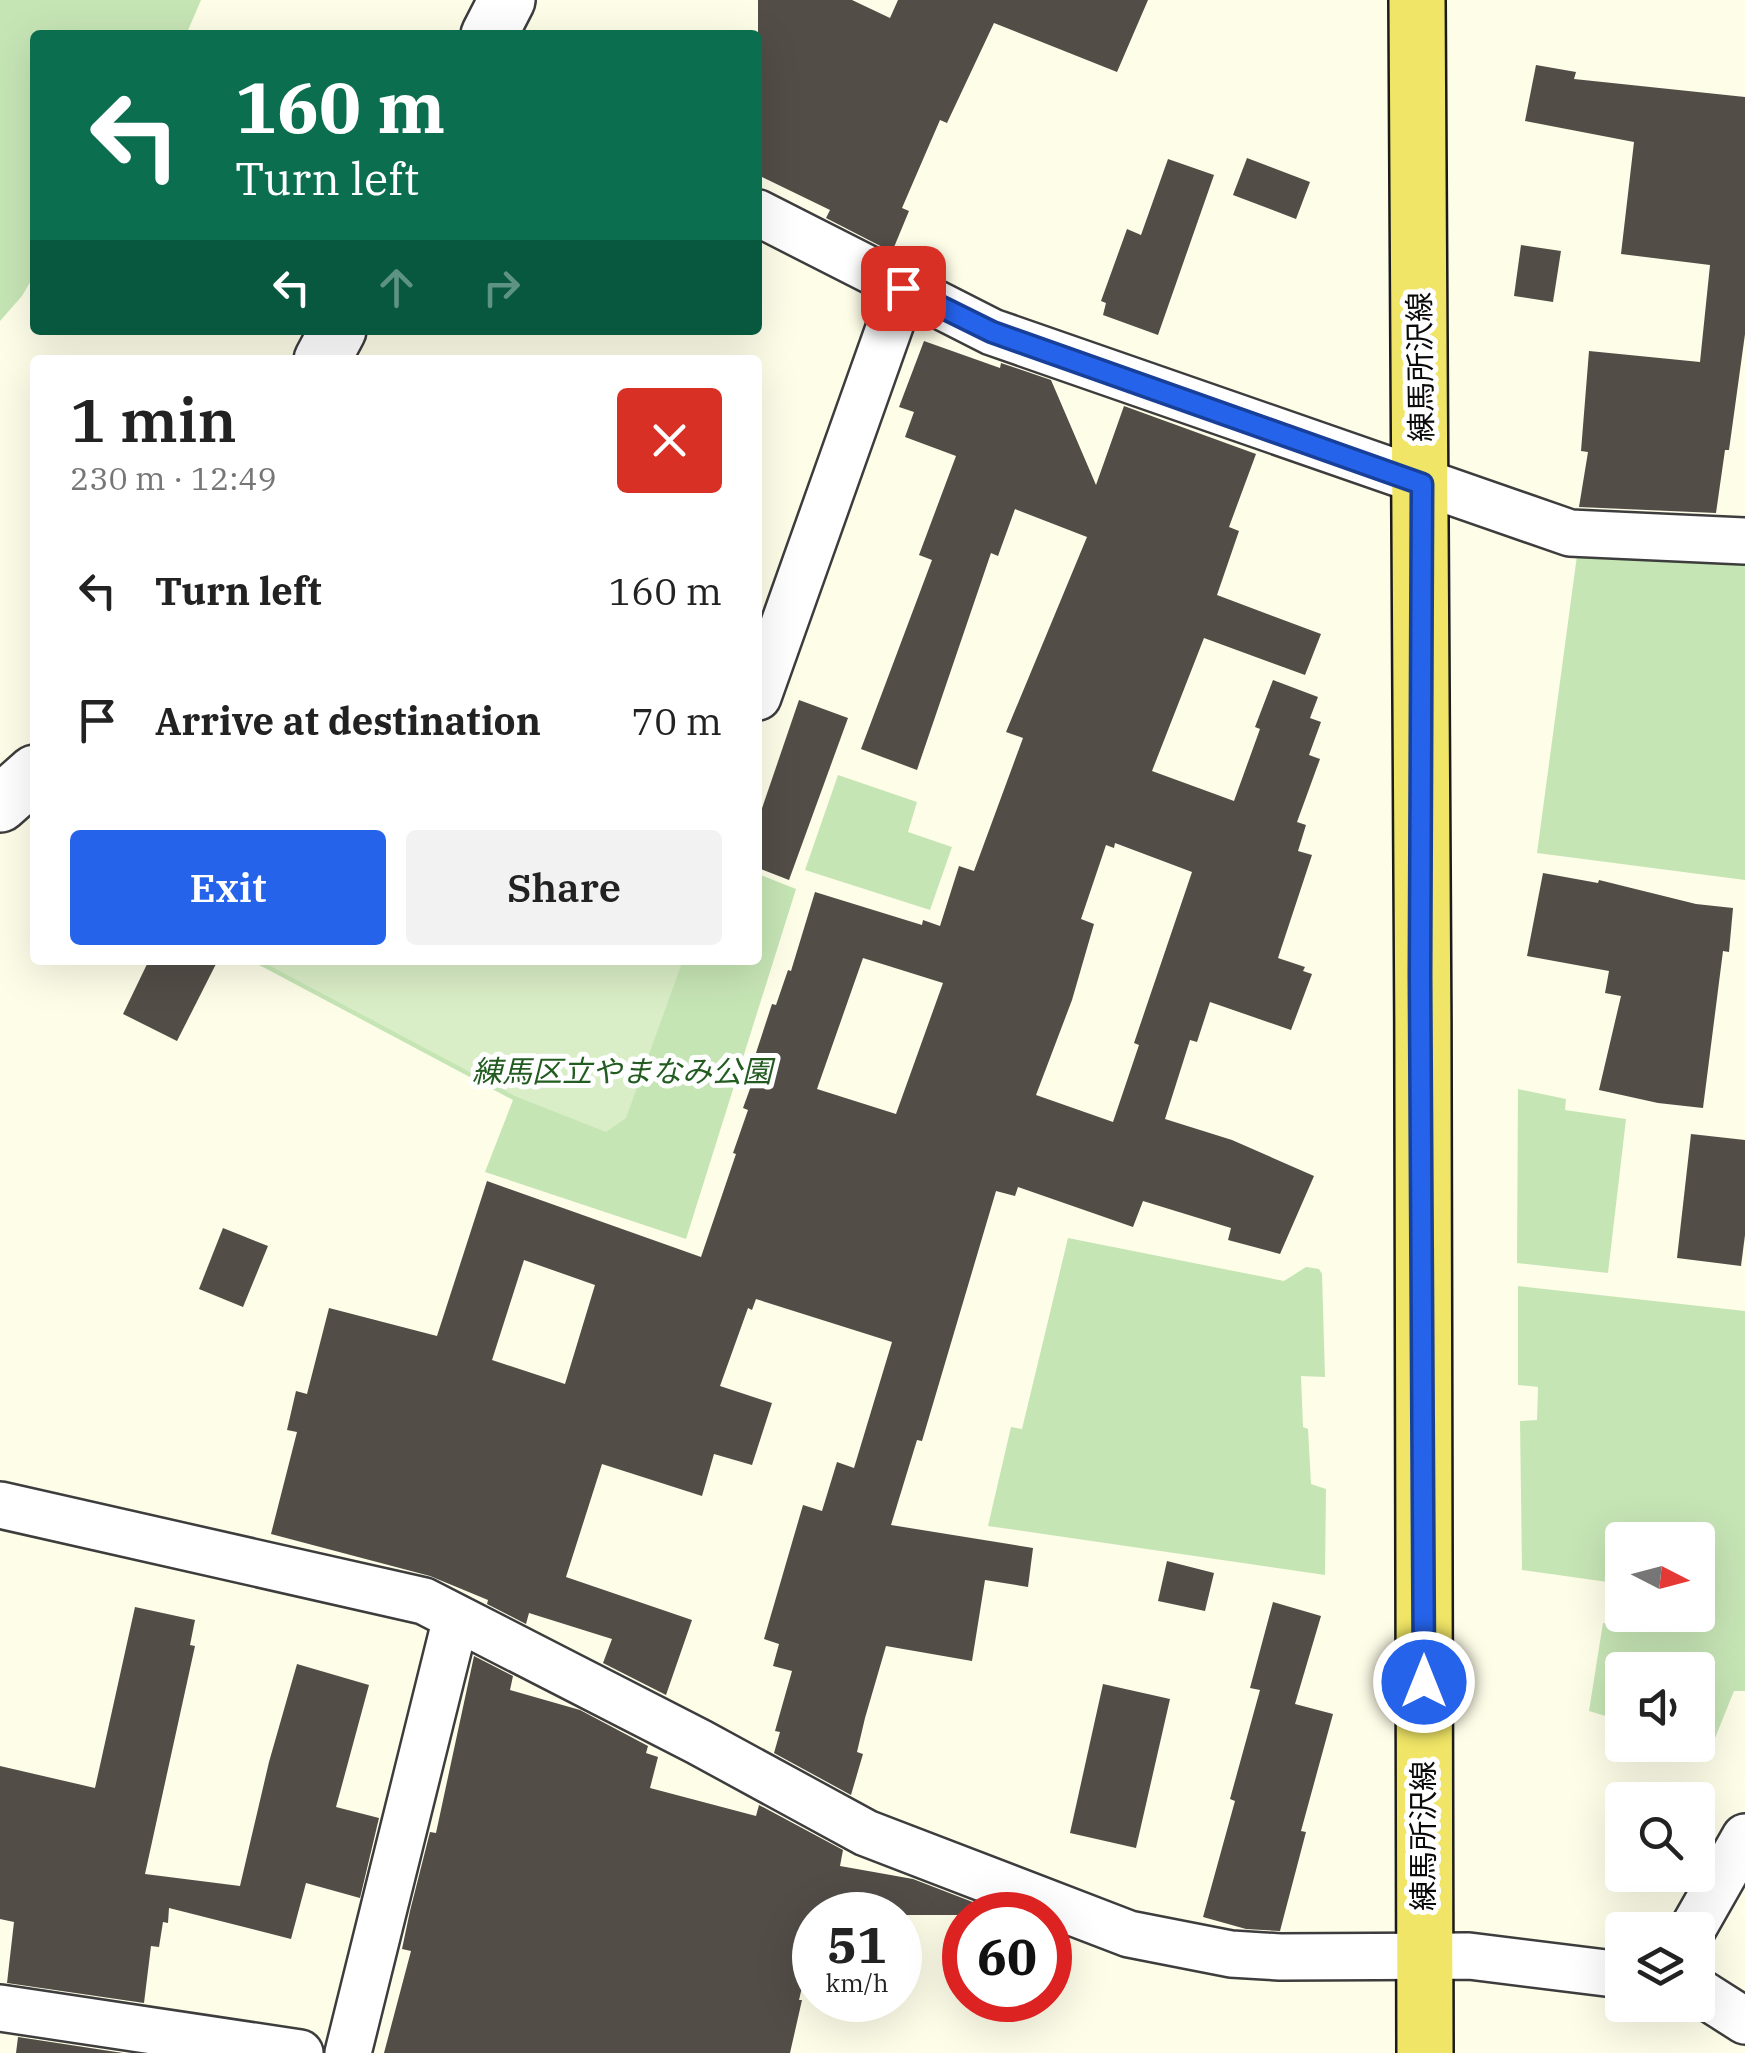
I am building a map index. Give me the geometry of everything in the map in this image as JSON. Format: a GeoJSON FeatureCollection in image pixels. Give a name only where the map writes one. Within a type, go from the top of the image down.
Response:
{"type":"FeatureCollection","features":[{"type":"Feature","properties":{"kind":"main road","name":"練馬所沢線"},"geometry":{"type":"LineString","coordinates":[[1418,0],[1425,2053]]}},
{"type":"Feature","properties":{"kind":"street"},"geometry":{"type":"LineString","coordinates":[[492,30],[507,0]]}},
{"type":"Feature","properties":{"kind":"street"},"geometry":{"type":"LineString","coordinates":[[762,215],[992,332],[1422,484],[1570,533],[1745,541]]}},
{"type":"Feature","properties":{"kind":"street"},"geometry":{"type":"LineString","coordinates":[[762,686],[903,288]]}},
{"type":"Feature","properties":{"kind":"street"},"geometry":{"type":"LineString","coordinates":[[0,804],[30,778]]}},
{"type":"Feature","properties":{"kind":"street"},"geometry":{"type":"LineString","coordinates":[[0,1505],[424,1602],[866,1832],[1130,1934],[1232,1954],[1470,1956],[1605,1972]]}},
{"type":"Feature","properties":{"kind":"street"},"geometry":{"type":"LineString","coordinates":[[348,2053],[456,1618]]}},
{"type":"Feature","properties":{"kind":"street"},"geometry":{"type":"LineString","coordinates":[[1702,1912],[1745,1837]]}},
{"type":"Feature","properties":{"kind":"street"},"geometry":{"type":"LineString","coordinates":[[1715,2002],[1745,2021]]}},
{"type":"Feature","properties":{"kind":"street"},"geometry":{"type":"LineString","coordinates":[[0,2008],[300,2053]]}},
{"type":"Feature","properties":{"kind":"green space"},"geometry":{"type":"Polygon","coordinates":[[[0,0],[201,0],[188,30],[30,30],[30,282],[0,321],[0,0]]]}},
{"type":"Feature","properties":{"kind":"green space"},"geometry":{"type":"Polygon","coordinates":[[[1578,548],[1745,555],[1745,880],[1537,853],[1578,548]]]}},
{"type":"Feature","properties":{"kind":"green space"},"geometry":{"type":"Polygon","coordinates":[[[838,775],[917,802],[908,832],[952,847],[930,910],[805,870],[838,775]]]}},
{"type":"Feature","properties":{"kind":"green space","name":"練馬区立やまなみ公園"},"geometry":{"type":"Polygon","coordinates":[[[762,876],[796,889],[686,1239],[485,1172],[513,1100],[259,965],[762,965],[762,876]]]}},
{"type":"Feature","properties":{"kind":"green space"},"geometry":{"type":"Polygon","coordinates":[[[268,965],[681,965],[626,1118],[606,1132],[517,1097],[268,965]]]}},
{"type":"Feature","properties":{"kind":"green space"},"geometry":{"type":"Polygon","coordinates":[[[1518,1089],[1566,1099],[1565,1110],[1626,1119],[1608,1273],[1517,1263],[1518,1089]]]}},
{"type":"Feature","properties":{"kind":"green space"},"geometry":{"type":"Polygon","coordinates":[[[1068,1238],[1284,1281],[1306,1267],[1319,1269],[1325,1377],[1301,1376],[1311,1484],[1326,1489],[1325,1575],[988,1526],[1011,1427],[1022,1429],[1068,1238]]]}},
{"type":"Feature","properties":{"kind":"green space"},"geometry":{"type":"Polygon","coordinates":[[[1518,1286],[1745,1311],[1745,1691],[1734,1691],[1715,1738],[1715,1652],[1605,1652],[1605,1716],[1589,1711],[1603,1623],[1605,1632],[1715,1632],[1715,1522],[1605,1522],[1605,1582],[1522,1570],[1520,1421],[1537,1420],[1538,1387],[1518,1385],[1518,1286]]]}},
{"type":"Feature","properties":{"kind":"building"},"geometry":{"type":"Polygon","coordinates":[[[758,0],[852,0],[890,18],[898,0],[1148,0],[1117,72],[994,23],[947,123],[940,120],[902,208],[909,211],[892,252],[826,218],[830,210],[762,177],[762,30],[758,30],[758,0]]]}},
{"type":"Feature","properties":{"kind":"building"},"geometry":{"type":"Polygon","coordinates":[[[1536,65],[1576,72],[1574,79],[1745,97],[1745,334],[1716,513],[1579,507],[1588,452],[1581,451],[1589,351],[1700,362],[1710,265],[1621,254],[1634,142],[1525,121],[1536,65]]]}},
{"type":"Feature","properties":{"kind":"building"},"geometry":{"type":"Polygon","coordinates":[[[1247,158],[1310,182],[1296,219],[1233,195],[1247,158]]]}},
{"type":"Feature","properties":{"kind":"building"},"geometry":{"type":"Polygon","coordinates":[[[1168,159],[1214,175],[1158,335],[1103,315],[1106,303],[1101,301],[1127,229],[1141,235],[1168,159]]]}},
{"type":"Feature","properties":{"kind":"building"},"geometry":{"type":"Polygon","coordinates":[[[1521,245],[1561,251],[1553,302],[1514,296],[1521,245]]]}},
{"type":"Feature","properties":{"kind":"building"},"geometry":{"type":"Polygon","coordinates":[[[924,341],[1000,368],[1001,363],[1051,380],[1096,485],[1124,406],[1256,454],[1229,527],[1239,531],[1217,595],[1321,634],[1305,675],[1204,638],[1152,771],[1234,801],[1273,680],[1318,697],[1310,718],[1321,722],[1309,755],[1320,759],[1297,822],[1306,825],[1298,851],[1312,855],[1278,958],[1305,967],[1303,971],[1312,974],[1291,1030],[1210,1002],[1197,1042],[1190,1040],[1165,1119],[1232,1140],[1314,1176],[1280,1254],[1228,1240],[1231,1228],[1143,1201],[1133,1227],[1018,1187],[1015,1196],[996,1191],[922,1441],[917,1440],[891,1525],[1033,1548],[1028,1587],[985,1580],[972,1661],[886,1646],[857,1752],[863,1754],[851,1795],[774,1753],[780,1732],[775,1731],[792,1671],[773,1666],[779,1644],[764,1639],[803,1505],[822,1511],[837,1462],[854,1468],[892,1342],[756,1299],[752,1310],[748,1308],[720,1386],[772,1403],[752,1465],[714,1454],[702,1496],[602,1464],[566,1577],[692,1620],[666,1695],[603,1663],[612,1639],[529,1613],[526,1624],[487,1604],[488,1600],[430,1576],[271,1534],[297,1432],[287,1430],[296,1391],[307,1394],[329,1308],[437,1336],[487,1181],[701,1257],[748,1110],[743,1108],[760,1061],[754,1059],[772,1004],[776,1005],[788,970],[791,971],[815,892],[922,925],[923,920],[940,926],[959,866],[974,871],[1023,738],[1006,732],[1087,537],[1015,509],[998,556],[991,553],[917,770],[861,749],[932,560],[919,555],[956,456],[905,437],[914,412],[899,407],[924,341]],[[1115,843],[1114,848],[1106,845],[1081,919],[1094,924],[1072,1000],[1036,1095],[1113,1122],[1139,1045],[1134,1043],[1192,872],[1115,843]],[[863,958],[817,1089],[896,1114],[943,983],[863,958]],[[524,1260],[492,1360],[565,1384],[595,1285],[524,1260]]]}},
{"type":"Feature","properties":{"kind":"building"},"geometry":{"type":"Polygon","coordinates":[[[799,700],[848,718],[789,880],[762,870],[762,808],[799,700]]]}},
{"type":"Feature","properties":{"kind":"building"},"geometry":{"type":"Polygon","coordinates":[[[1543,873],[1598,883],[1599,880],[1696,904],[1733,908],[1729,952],[1723,951],[1703,1108],[1599,1090],[1621,996],[1605,993],[1609,971],[1527,956],[1543,873]]]}},
{"type":"Feature","properties":{"kind":"building"},"geometry":{"type":"Polygon","coordinates":[[[147,965],[215,965],[177,1041],[123,1014],[147,965]]]}},
{"type":"Feature","properties":{"kind":"building"},"geometry":{"type":"Polygon","coordinates":[[[1691,1134],[1745,1140],[1745,1235],[1741,1266],[1677,1258],[1691,1134]]]}},
{"type":"Feature","properties":{"kind":"building"},"geometry":{"type":"Polygon","coordinates":[[[223,1228],[268,1246],[243,1307],[199,1289],[223,1228]]]}},
{"type":"Feature","properties":{"kind":"building"},"geometry":{"type":"Polygon","coordinates":[[[1167,1561],[1214,1573],[1205,1611],[1158,1601],[1167,1561]]]}},
{"type":"Feature","properties":{"kind":"building"},"geometry":{"type":"Polygon","coordinates":[[[1273,1602],[1321,1616],[1295,1704],[1333,1714],[1301,1831],[1306,1832],[1280,1931],[1246,1929],[1203,1917],[1260,1690],[1250,1688],[1273,1602]]]}},
{"type":"Feature","properties":{"kind":"building"},"geometry":{"type":"Polygon","coordinates":[[[135,1607],[195,1620],[190,1645],[195,1646],[145,1874],[240,1886],[297,1664],[369,1685],[336,1807],[379,1818],[360,1898],[306,1883],[291,1939],[169,1908],[159,1947],[151,1946],[144,2003],[7,1983],[14,1922],[0,1919],[0,1766],[95,1788],[135,1607]]]}},
{"type":"Feature","properties":{"kind":"building"},"geometry":{"type":"Polygon","coordinates":[[[474,1656],[513,1676],[510,1690],[580,1710],[648,1746],[646,1753],[658,1757],[650,1788],[756,1816],[759,1805],[843,1850],[840,1866],[913,1879],[947,1892],[942,1892],[942,1915],[922,1915],[922,1892],[792,1892],[792,2022],[797,2022],[790,2053],[384,2053],[411,1951],[402,1949],[410,1911],[430,1832],[436,1833],[474,1656]]]}},
{"type":"Feature","properties":{"kind":"building"},"geometry":{"type":"Polygon","coordinates":[[[1103,1684],[1170,1699],[1136,1848],[1070,1833],[1103,1684]]]}},
{"type":"Feature","properties":{"kind":"building"},"geometry":{"type":"Polygon","coordinates":[[[18,2037],[123,2053],[16,2053],[18,2037]]]}},
{"type":"Feature","properties":{"kind":"route"},"geometry":{"type":"LineString","coordinates":[[903,288],[992,332],[1422,484],[1424,1682]]}}]}
